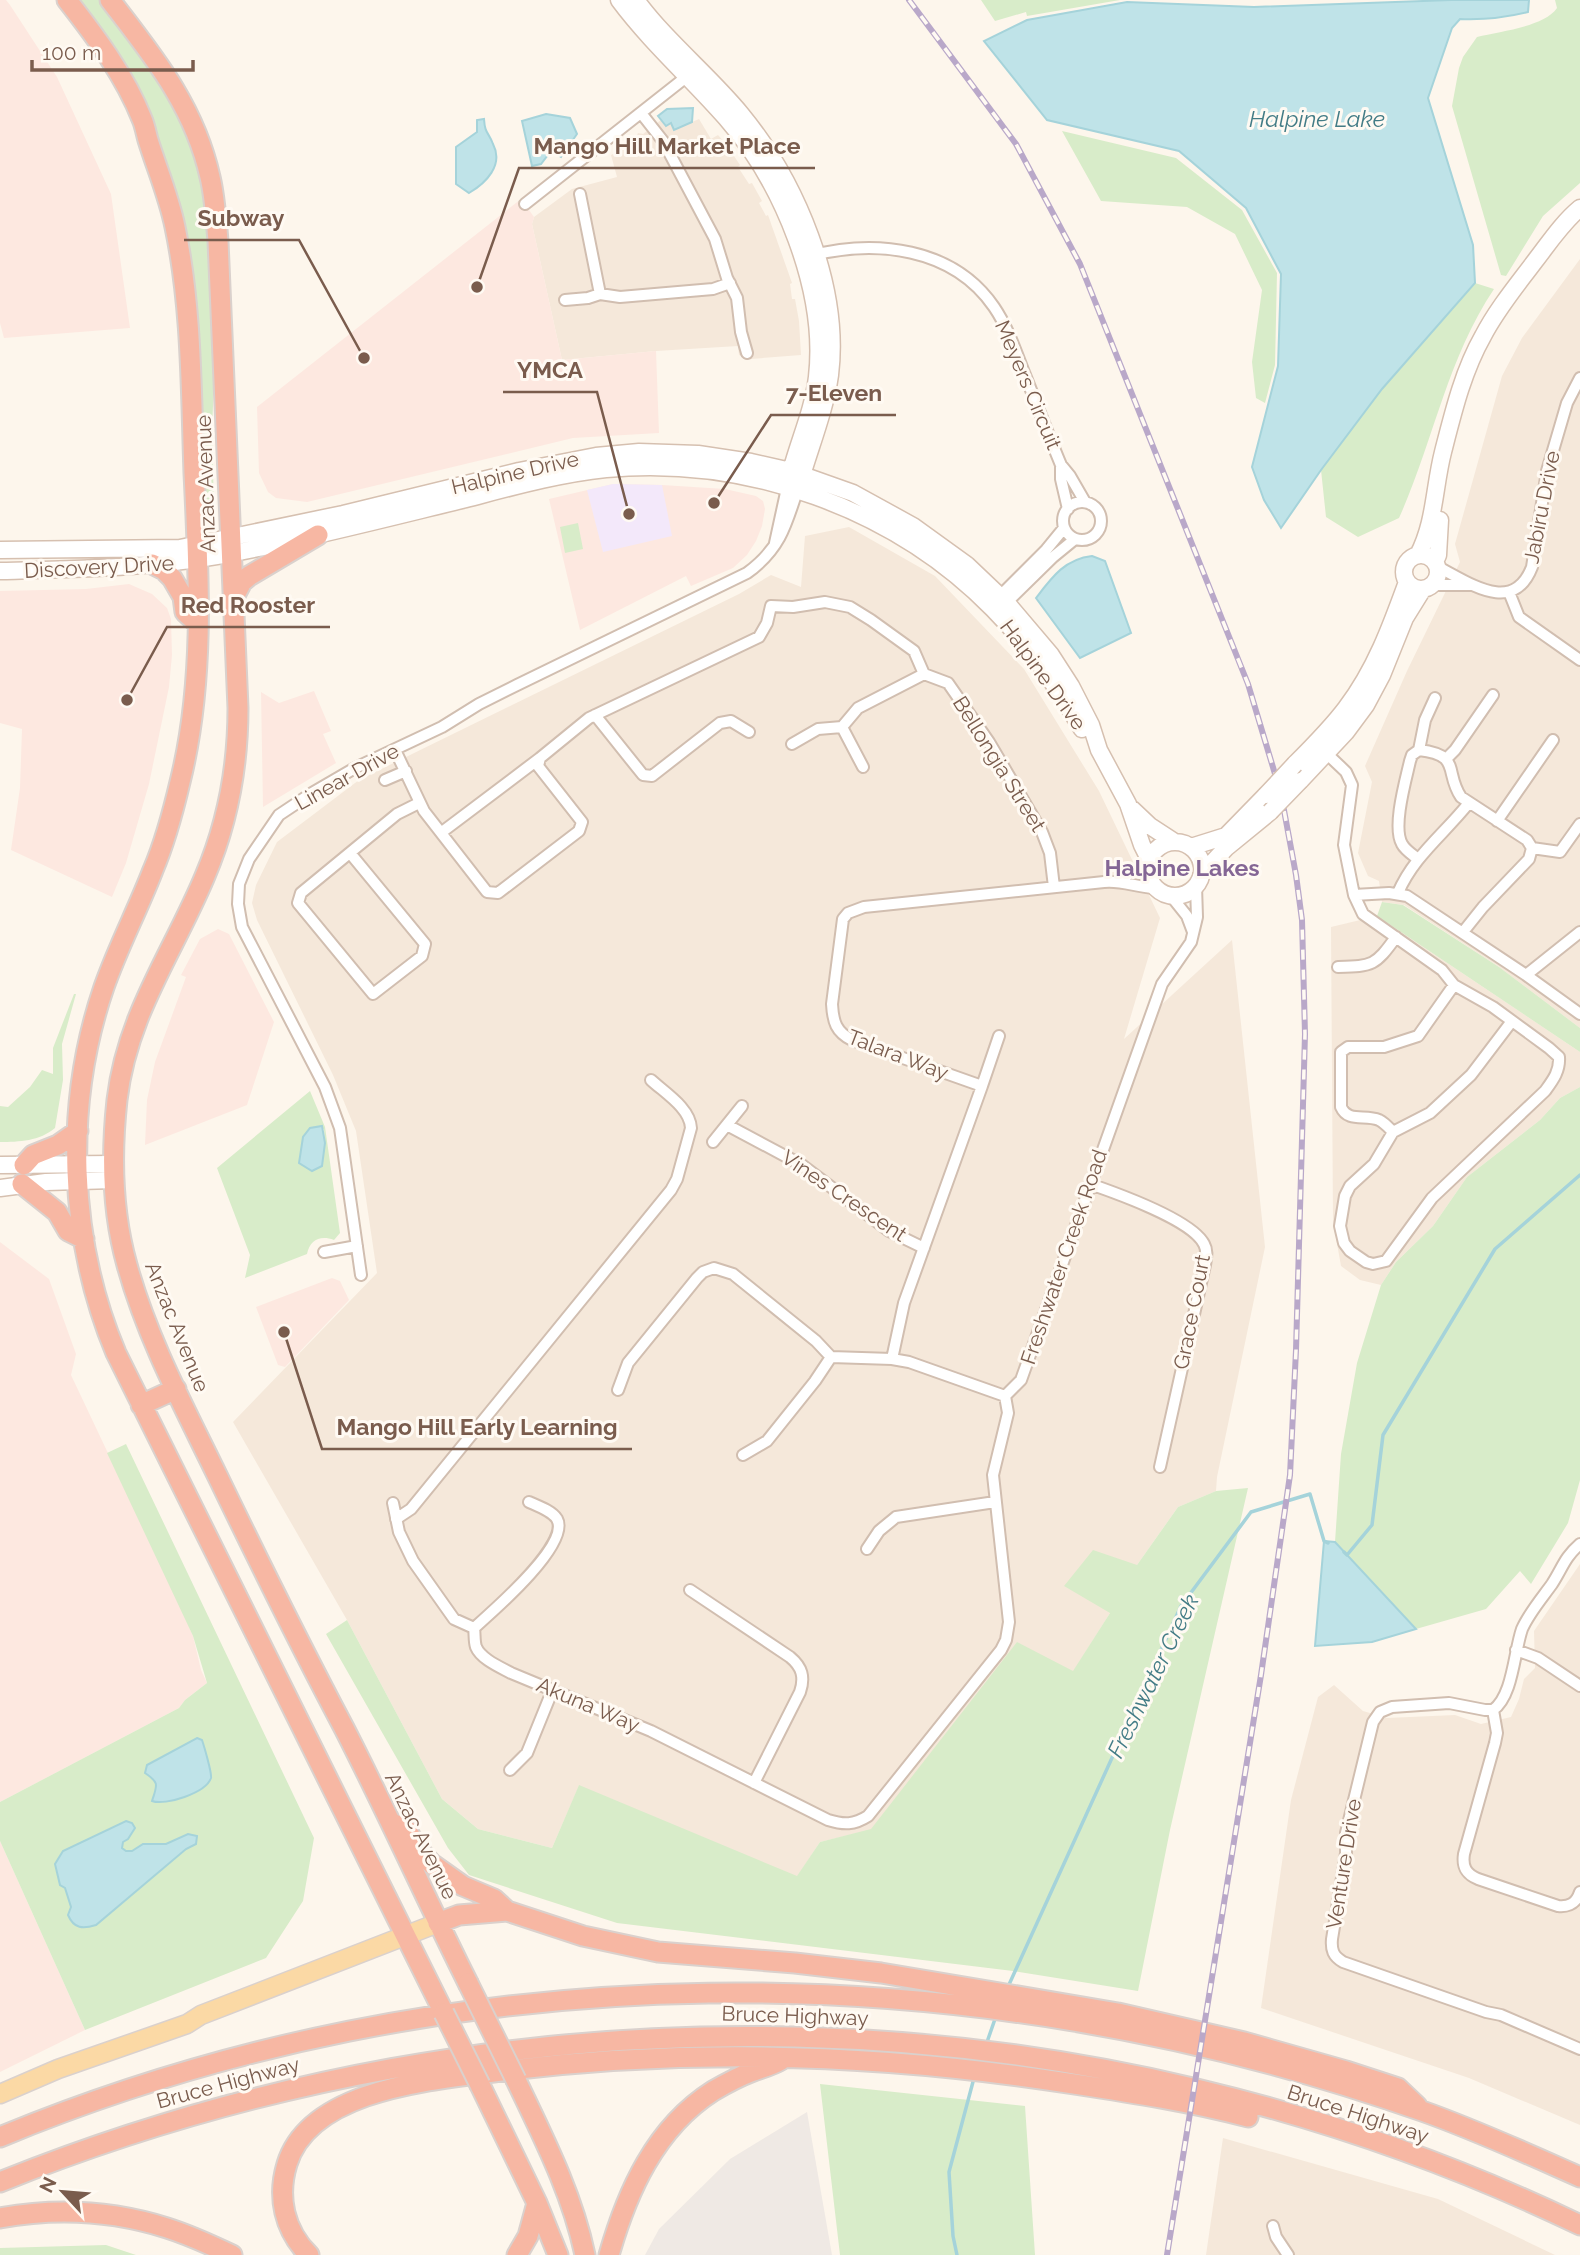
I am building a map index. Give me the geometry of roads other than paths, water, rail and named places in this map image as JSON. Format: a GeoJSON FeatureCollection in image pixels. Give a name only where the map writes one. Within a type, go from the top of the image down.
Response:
{"type":"FeatureCollection","features":[{"type":"Feature","properties":{"kind":"highway","name":"Anzac Avenue"},"geometry":{"type":"LineString","coordinates":[[67,0],[119,74],[143,122],[174,224],[186,308],[197,552],[198,624],[193,716],[181,780],[156,865],[110,972],[95,1017],[83,1078],[77,1172],[84,1240],[92,1283],[104,1324],[141,1405],[407,1936],[537,2203],[558,2255]]}},
{"type":"Feature","properties":{"kind":"highway","name":"Anzac Avenue"},"geometry":{"type":"LineString","coordinates":[[110,0],[155,58],[186,108],[201,143],[211,179],[218,241],[238,734],[232,792],[219,841],[204,878],[152,982],[134,1027],[119,1088],[114,1172],[126,1262],[145,1321],[176,1389],[556,2166],[572,2205],[583,2253]]}},
{"type":"Feature","properties":{"kind":"highway"},"geometry":{"type":"LineString","coordinates":[[234,597],[242,582],[249,576],[318,535]]}},
{"type":"Feature","properties":{"kind":"highway"},"geometry":{"type":"LineString","coordinates":[[152,564],[172,578],[183,597],[186,611],[198,624]]}},
{"type":"Feature","properties":{"kind":"highway"},"geometry":{"type":"LineString","coordinates":[[24,1164],[33,1155],[58,1145],[78,1131]]}},
{"type":"Feature","properties":{"kind":"highway"},"geometry":{"type":"LineString","coordinates":[[22,1185],[58,1212],[68,1231],[84,1240]]}},
{"type":"Feature","properties":{"kind":"highway"},"geometry":{"type":"LineString","coordinates":[[141,1405],[176,1389]]}},
{"type":"Feature","properties":{"kind":"highway"},"geometry":{"type":"LineString","coordinates":[[390,1822],[405,1828],[420,1851],[446,1875],[463,1886],[494,1899],[507,1911]]}},
{"type":"Feature","properties":{"kind":"highway"},"geometry":{"type":"LineString","coordinates":[[438,1923],[459,1915],[507,1911],[583,1936],[658,1952],[816,1965],[974,1997]]}},
{"type":"Feature","properties":{"kind":"highway","name":"Bruce Highway"},"geometry":{"type":"LineString","coordinates":[[0,2137],[127,2091],[249,2054],[340,2033],[494,2007],[665,1993],[974,1997],[1049,2008],[1299,2072],[1423,2112],[1580,2178]]}},
{"type":"Feature","properties":{"kind":"highway","name":"Bruce Highway"},"geometry":{"type":"LineString","coordinates":[[0,2182],[88,2149],[208,2110],[352,2075],[449,2059],[596,2042],[743,2035],[844,2039],[954,2058],[1163,2082],[1293,2115],[1410,2154],[1467,2175],[1580,2225]]}},
{"type":"Feature","properties":{"kind":"highway"},"geometry":{"type":"LineString","coordinates":[[309,2255],[291,2232],[283,2211],[282,2179],[289,2156],[306,2131],[330,2112],[349,2102],[434,2080],[532,2067],[651,2057],[788,2056],[874,2060],[954,2058]]}},
{"type":"Feature","properties":{"kind":"highway"},"geometry":{"type":"LineString","coordinates":[[609,2255],[639,2176],[654,2149],[673,2125],[711,2092],[788,2056]]}},
{"type":"Feature","properties":{"kind":"highway"},"geometry":{"type":"LineString","coordinates":[[517,2255],[528,2236],[537,2203]]}},
{"type":"Feature","properties":{"kind":"highway"},"geometry":{"type":"LineString","coordinates":[[0,2218],[22,2214],[70,2212],[124,2217],[181,2233],[232,2255]]}},
{"type":"Feature","properties":{"kind":"main road"},"geometry":{"type":"LineString","coordinates":[[620,0],[646,33],[692,73]]}},
{"type":"Feature","properties":{"kind":"main road"},"geometry":{"type":"LineString","coordinates":[[636,0],[762,167],[810,256],[829,317],[831,361],[827,393],[792,490]]}},
{"type":"Feature","properties":{"kind":"main road"},"geometry":{"type":"LineString","coordinates":[[1418,555],[1428,534],[1443,452],[1476,349],[1490,323],[1515,288],[1564,223],[1580,208]]}},
{"type":"Feature","properties":{"kind":"main road"},"geometry":{"type":"LineString","coordinates":[[1191,847],[1226,836],[1295,764],[1346,732],[1366,705],[1382,676],[1405,618],[1437,577],[1438,535],[1448,470],[1482,356],[1506,315],[1564,236],[1580,219]]}},
{"type":"Feature","properties":{"kind":"main road","name":"Halpine Drive"},"geometry":{"type":"LineString","coordinates":[[232,546],[343,514],[519,471],[596,456],[639,452],[698,454],[751,461],[797,473],[853,493],[904,521],[947,550],[1051,655],[1071,685],[1091,725],[1099,750],[1128,804],[1148,862]]}},
{"type":"Feature","properties":{"kind":"main road","name":"Halpine Drive"},"geometry":{"type":"LineString","coordinates":[[232,546],[318,535],[556,477],[606,469],[699,469],[732,474],[792,490],[844,508],[902,537],[998,604]]}},
{"type":"Feature","properties":{"kind":"main road"},"geometry":{"type":"LineString","coordinates":[[197,552],[232,546]]}},
{"type":"Feature","properties":{"kind":"main road","name":"Discovery Drive"},"geometry":{"type":"LineString","coordinates":[[0,550],[180,548],[197,552]]}},
{"type":"Feature","properties":{"kind":"main road","name":"Discovery Drive"},"geometry":{"type":"LineString","coordinates":[[0,571],[152,564],[197,552]]}},
{"type":"Feature","properties":{"kind":"main road"},"geometry":{"type":"LineString","coordinates":[[1427,587],[1414,588],[1407,582],[1405,567],[1410,559],[1418,555],[1427,556],[1436,565]]}},
{"type":"Feature","properties":{"kind":"main road"},"geometry":{"type":"LineString","coordinates":[[1202,869],[1270,812],[1300,781],[1366,678],[1384,642],[1407,582]]}},
{"type":"Feature","properties":{"kind":"main road","name":"Halpine Drive"},"geometry":{"type":"LineString","coordinates":[[1128,804],[1144,821],[1173,841]]}},
{"type":"Feature","properties":{"kind":"main road"},"geometry":{"type":"LineString","coordinates":[[1173,841],[1191,847],[1201,861],[1202,869],[1196,886],[1180,896],[1171,896],[1154,888],[1147,873],[1148,862],[1159,847],[1173,841]]}},
{"type":"Feature","properties":{"kind":"main road"},"geometry":{"type":"LineString","coordinates":[[0,1165],[24,1164],[77,1172],[114,1172]]}},
{"type":"Feature","properties":{"kind":"main road"},"geometry":{"type":"LineString","coordinates":[[0,1188],[77,1172]]}},
{"type":"Feature","properties":{"kind":"main road"},"geometry":{"type":"LineString","coordinates":[[0,2094],[81,2061],[187,2024],[201,2015],[438,1923]]}},
{"type":"Feature","properties":{"kind":"street"},"geometry":{"type":"LineString","coordinates":[[525,204],[692,73]]}},
{"type":"Feature","properties":{"kind":"street"},"geometry":{"type":"LineString","coordinates":[[641,113],[663,141],[715,240],[737,298],[741,332],[747,353]]}},
{"type":"Feature","properties":{"kind":"street"},"geometry":{"type":"LineString","coordinates":[[580,194],[600,294]]}},
{"type":"Feature","properties":{"kind":"street","name":"Meyers Circuit"},"geometry":{"type":"LineString","coordinates":[[810,256],[847,250],[904,250],[933,258],[962,274],[989,300],[1011,340],[1061,465],[1068,509]]}},
{"type":"Feature","properties":{"kind":"street"},"geometry":{"type":"LineString","coordinates":[[565,300],[600,294],[620,297],[713,289],[730,283]]}},
{"type":"Feature","properties":{"kind":"street","name":"Jabiru Drive"},"geometry":{"type":"LineString","coordinates":[[1509,592],[1521,585],[1532,567],[1547,471],[1567,403],[1580,378]]}},
{"type":"Feature","properties":{"kind":"street","name":"Meyers Circuit"},"geometry":{"type":"LineString","coordinates":[[1061,465],[1085,502]]}},
{"type":"Feature","properties":{"kind":"street","name":"Linear Drive"},"geometry":{"type":"LineString","coordinates":[[361,1275],[340,1128],[325,1087],[242,927],[238,904],[239,884],[249,859],[279,815],[355,768],[442,727],[489,699],[740,577],[761,562],[775,543],[792,490]]}},
{"type":"Feature","properties":{"kind":"street"},"geometry":{"type":"LineString","coordinates":[[998,604],[1064,528],[1068,509],[1085,502],[1099,512],[1100,530],[1091,538],[1075,539],[1070,537],[1064,528]]}},
{"type":"Feature","properties":{"kind":"street"},"geometry":{"type":"LineString","coordinates":[[998,604],[1075,539]]}},
{"type":"Feature","properties":{"kind":"street"},"geometry":{"type":"LineString","coordinates":[[1436,565],[1470,585],[1493,592],[1509,592],[1518,617],[1580,660]]}},
{"type":"Feature","properties":{"kind":"street"},"geometry":{"type":"LineString","coordinates":[[1427,587],[1470,585]]}},
{"type":"Feature","properties":{"kind":"street","name":"Bellongia Street"},"geometry":{"type":"LineString","coordinates":[[595,715],[759,637],[767,623],[771,606],[803,607],[825,602],[850,607],[914,651],[924,674],[948,684],[989,742],[1042,832],[1050,853],[1054,887]]}},
{"type":"Feature","properties":{"kind":"street"},"geometry":{"type":"LineString","coordinates":[[792,744],[818,729],[842,727],[858,708],[924,674]]}},
{"type":"Feature","properties":{"kind":"street"},"geometry":{"type":"LineString","coordinates":[[1446,759],[1493,695]]}},
{"type":"Feature","properties":{"kind":"street"},"geometry":{"type":"LineString","coordinates":[[1418,859],[1400,842],[1400,814],[1410,761],[1412,755],[1419,750],[1425,720],[1435,698]]}},
{"type":"Feature","properties":{"kind":"street"},"geometry":{"type":"LineString","coordinates":[[442,832],[595,715],[643,775],[652,776],[720,723],[731,721],[749,732]]}},
{"type":"Feature","properties":{"kind":"street"},"geometry":{"type":"LineString","coordinates":[[842,727],[863,767]]}},
{"type":"Feature","properties":{"kind":"street"},"geometry":{"type":"LineString","coordinates":[[1497,821],[1553,740]]}},
{"type":"Feature","properties":{"kind":"street"},"geometry":{"type":"LineString","coordinates":[[1322,748],[1346,772],[1352,785],[1344,845],[1354,895],[1366,917],[1442,970],[1454,985],[1512,1021],[1559,1057],[1554,1079],[1535,1101],[1432,1198],[1386,1261],[1373,1264],[1357,1258],[1344,1243],[1340,1226],[1341,1211],[1350,1186],[1374,1164],[1393,1132],[1430,1113],[1471,1076],[1512,1021]]}},
{"type":"Feature","properties":{"kind":"street"},"geometry":{"type":"LineString","coordinates":[[394,750],[419,803],[487,892],[498,893],[579,831],[582,822],[538,766],[540,758]]}},
{"type":"Feature","properties":{"kind":"street"},"geometry":{"type":"LineString","coordinates":[[1419,750],[1439,754],[1446,759],[1456,790],[1468,804],[1527,840],[1532,848],[1529,859],[1483,907],[1464,933]]}},
{"type":"Feature","properties":{"kind":"street"},"geometry":{"type":"LineString","coordinates":[[385,780],[406,771]]}},
{"type":"Feature","properties":{"kind":"street"},"geometry":{"type":"LineString","coordinates":[[350,853],[425,944],[422,956],[373,994],[298,903],[302,893],[350,853],[397,814],[419,803]]}},
{"type":"Feature","properties":{"kind":"street"},"geometry":{"type":"LineString","coordinates":[[1398,893],[1407,873],[1418,859],[1468,804]]}},
{"type":"Feature","properties":{"kind":"street"},"geometry":{"type":"LineString","coordinates":[[1532,848],[1560,852],[1580,824]]}},
{"type":"Feature","properties":{"kind":"street","name":"Talara Way"},"geometry":{"type":"LineString","coordinates":[[1120,880],[1148,862]]}},
{"type":"Feature","properties":{"kind":"street","name":"Talara Way"},"geometry":{"type":"LineString","coordinates":[[982,1086],[852,1040],[838,1031],[832,1015],[832,1004],[843,919],[848,913],[864,907],[1120,880],[1154,888]]}},
{"type":"Feature","properties":{"kind":"street","name":"Freshwater Creek Road"},"geometry":{"type":"LineString","coordinates":[[1005,1396],[1021,1380],[1156,999],[1168,973],[1189,947],[1197,917],[1196,886]]}},
{"type":"Feature","properties":{"kind":"street"},"geometry":{"type":"LineString","coordinates":[[1354,895],[1398,893],[1413,900],[1580,1014]]}},
{"type":"Feature","properties":{"kind":"street"},"geometry":{"type":"LineString","coordinates":[[1171,896],[1186,916],[1193,932]]}},
{"type":"Feature","properties":{"kind":"street"},"geometry":{"type":"LineString","coordinates":[[1526,975],[1580,932]]}},
{"type":"Feature","properties":{"kind":"street"},"geometry":{"type":"LineString","coordinates":[[1338,967],[1373,963],[1383,955],[1396,937]]}},
{"type":"Feature","properties":{"kind":"street"},"geometry":{"type":"LineString","coordinates":[[1393,1132],[1377,1119],[1352,1117],[1343,1112],[1341,1052],[1348,1047],[1384,1047],[1418,1036],[1454,985]]}},
{"type":"Feature","properties":{"kind":"street"},"geometry":{"type":"LineString","coordinates":[[892,1359],[904,1303],[999,1036]]}},
{"type":"Feature","properties":{"kind":"street"},"geometry":{"type":"LineString","coordinates":[[396,1519],[411,1508],[671,1190],[677,1179],[691,1128],[690,1120],[651,1080]]}},
{"type":"Feature","properties":{"kind":"street"},"geometry":{"type":"LineString","coordinates":[[713,1142],[742,1106]]}},
{"type":"Feature","properties":{"kind":"street","name":"Vines Crescent"},"geometry":{"type":"LineString","coordinates":[[727,1125],[820,1176],[889,1231],[924,1248]]}},
{"type":"Feature","properties":{"kind":"street","name":"Grace Court"},"geometry":{"type":"LineString","coordinates":[[1090,1184],[1151,1206],[1199,1237],[1205,1245],[1205,1265],[1160,1466]]}},
{"type":"Feature","properties":{"kind":"street"},"geometry":{"type":"LineString","coordinates":[[324,1252],[357,1246]]}},
{"type":"Feature","properties":{"kind":"street"},"geometry":{"type":"LineString","coordinates":[[618,1390],[628,1363],[697,1278],[703,1272],[714,1268],[733,1274],[816,1341],[831,1357],[909,1362],[1005,1396],[1007,1418],[993,1465],[995,1503],[896,1517],[879,1531],[867,1549]]}},
{"type":"Feature","properties":{"kind":"street"},"geometry":{"type":"LineString","coordinates":[[743,1455],[767,1441],[831,1357]]}},
{"type":"Feature","properties":{"kind":"street"},"geometry":{"type":"LineString","coordinates":[[393,1503],[399,1532],[413,1561],[454,1619],[474,1628],[531,1573],[556,1538],[559,1526],[554,1516],[529,1502]]}},
{"type":"Feature","properties":{"kind":"street","name":"Akuna Way"},"geometry":{"type":"LineString","coordinates":[[474,1628],[476,1646],[484,1656],[511,1673],[651,1731],[828,1820],[848,1824],[859,1822],[877,1807],[1001,1650],[1006,1640],[1009,1622],[995,1503]]}},
{"type":"Feature","properties":{"kind":"street"},"geometry":{"type":"LineString","coordinates":[[1580,1544],[1564,1560],[1556,1578],[1527,1620],[1504,1695],[1493,1710],[1496,1738],[1464,1854],[1465,1869],[1469,1875],[1558,1906],[1571,1905],[1580,1892]]}},
{"type":"Feature","properties":{"kind":"street"},"geometry":{"type":"LineString","coordinates":[[690,1590],[790,1657],[803,1676],[800,1692],[754,1783]]}},
{"type":"Feature","properties":{"kind":"street"},"geometry":{"type":"LineString","coordinates":[[1516,1650],[1538,1658],[1580,1686]]}},
{"type":"Feature","properties":{"kind":"street"},"geometry":{"type":"LineString","coordinates":[[510,1770],[527,1753],[553,1689]]}},
{"type":"Feature","properties":{"kind":"street","name":"Venture Drive"},"geometry":{"type":"LineString","coordinates":[[1493,1710],[1443,1703],[1392,1707],[1377,1715],[1346,1833],[1346,1853],[1332,1950],[1343,1962],[1501,2015],[1580,2049]]}},
{"type":"Feature","properties":{"kind":"street"},"geometry":{"type":"LineString","coordinates":[[1273,2226],[1276,2237],[1289,2255]]}},
{"type":"Feature","properties":{"kind":"water","name":"Halpine Lake"},"geometry":{"type":"Polygon","coordinates":[[[1529,0],[1528,12],[1494,18],[1460,19],[1452,28],[1428,98],[1473,245],[1475,283],[1382,389],[1281,528],[1264,500],[1252,467],[1278,366],[1281,274],[1246,208],[1179,151],[1047,120],[984,41],[1027,20],[1127,2],[1254,7],[1529,0]]]}},
{"type":"Feature","properties":{"kind":"water"},"geometry":{"type":"Polygon","coordinates":[[[693,108],[692,122],[674,130],[671,123],[666,126],[658,116],[667,109],[693,108]]]}},
{"type":"Feature","properties":{"kind":"water"},"geometry":{"type":"Polygon","coordinates":[[[546,114],[570,118],[577,134],[561,157],[551,151],[541,164],[532,166],[522,121],[546,114]]]}},
{"type":"Feature","properties":{"kind":"water"},"geometry":{"type":"Polygon","coordinates":[[[484,119],[496,152],[495,166],[487,179],[469,193],[456,184],[456,147],[477,132],[477,120],[484,119]]]}},
{"type":"Feature","properties":{"kind":"water"},"geometry":{"type":"Polygon","coordinates":[[[1092,556],[1105,561],[1131,633],[1080,658],[1036,598],[1067,565],[1092,556]]]}},
{"type":"Feature","properties":{"kind":"water"},"geometry":{"type":"Polygon","coordinates":[[[322,1126],[325,1143],[322,1166],[312,1171],[299,1163],[303,1137],[310,1128],[322,1126]]]}},
{"type":"Feature","properties":{"kind":"water"},"geometry":{"type":"Polygon","coordinates":[[[1324,1541],[1335,1542],[1416,1629],[1372,1642],[1315,1646],[1324,1541]]]}},
{"type":"Feature","properties":{"kind":"water"},"geometry":{"type":"Polygon","coordinates":[[[197,1738],[202,1740],[209,1765],[211,1778],[208,1784],[184,1797],[166,1802],[152,1801],[156,1785],[145,1773],[147,1765],[197,1738]]]}},
{"type":"Feature","properties":{"kind":"water"},"geometry":{"type":"Polygon","coordinates":[[[126,1821],[132,1823],[135,1828],[123,1842],[122,1848],[126,1851],[132,1851],[143,1844],[166,1844],[188,1834],[197,1836],[196,1844],[186,1849],[96,1925],[76,1925],[68,1915],[71,1907],[65,1888],[60,1885],[55,1864],[63,1851],[126,1821]]]}},
{"type":"Feature","properties":{"kind":"waterway","name":"Freshwater Creek"},"geometry":{"type":"LineString","coordinates":[[1344,1552],[1347,1555],[1372,1525],[1383,1435],[1495,1249],[1580,1175]]}},
{"type":"Feature","properties":{"kind":"waterway","name":"Freshwater Creek"},"geometry":{"type":"LineString","coordinates":[[1007,1989],[1181,1606],[1251,1512],[1310,1494],[1324,1541],[1328,1543]]}},
{"type":"Feature","properties":{"kind":"waterway","name":"Freshwater Creek"},"geometry":{"type":"LineString","coordinates":[[986,2045],[995,2019]]}},
{"type":"Feature","properties":{"kind":"waterway","name":"Freshwater Creek"},"geometry":{"type":"LineString","coordinates":[[957,2255],[953,2236],[949,2172],[974,2078]]}},
{"type":"Feature","properties":{"kind":"railway"},"geometry":{"type":"LineString","coordinates":[[909,0],[1016,144],[1080,264],[1248,684],[1281,794],[1302,920],[1305,1034],[1290,1475],[1261,1675],[1167,2255]]}},
{"type":"Feature","properties":{"kind":"place","name":"Mango Hill Market Place"},"geometry":{"type":"Point","coordinates":[477,287]}},
{"type":"Feature","properties":{"kind":"place","name":"Subway"},"geometry":{"type":"Point","coordinates":[364,358]}},
{"type":"Feature","properties":{"kind":"place","name":"7-Eleven"},"geometry":{"type":"Point","coordinates":[714,503]}},
{"type":"Feature","properties":{"kind":"place","name":"YMCA"},"geometry":{"type":"Point","coordinates":[629,514]}},
{"type":"Feature","properties":{"kind":"place","name":"Red Rooster"},"geometry":{"type":"Point","coordinates":[127,700]}},
{"type":"Feature","properties":{"kind":"place","name":"Mango Hill Early Learning"},"geometry":{"type":"Point","coordinates":[284,1332]}},
{"type":"Feature","properties":{"kind":"district","name":"Halpine Lakes"},"geometry":{"type":"Point","coordinates":[1182,868]}}]}
